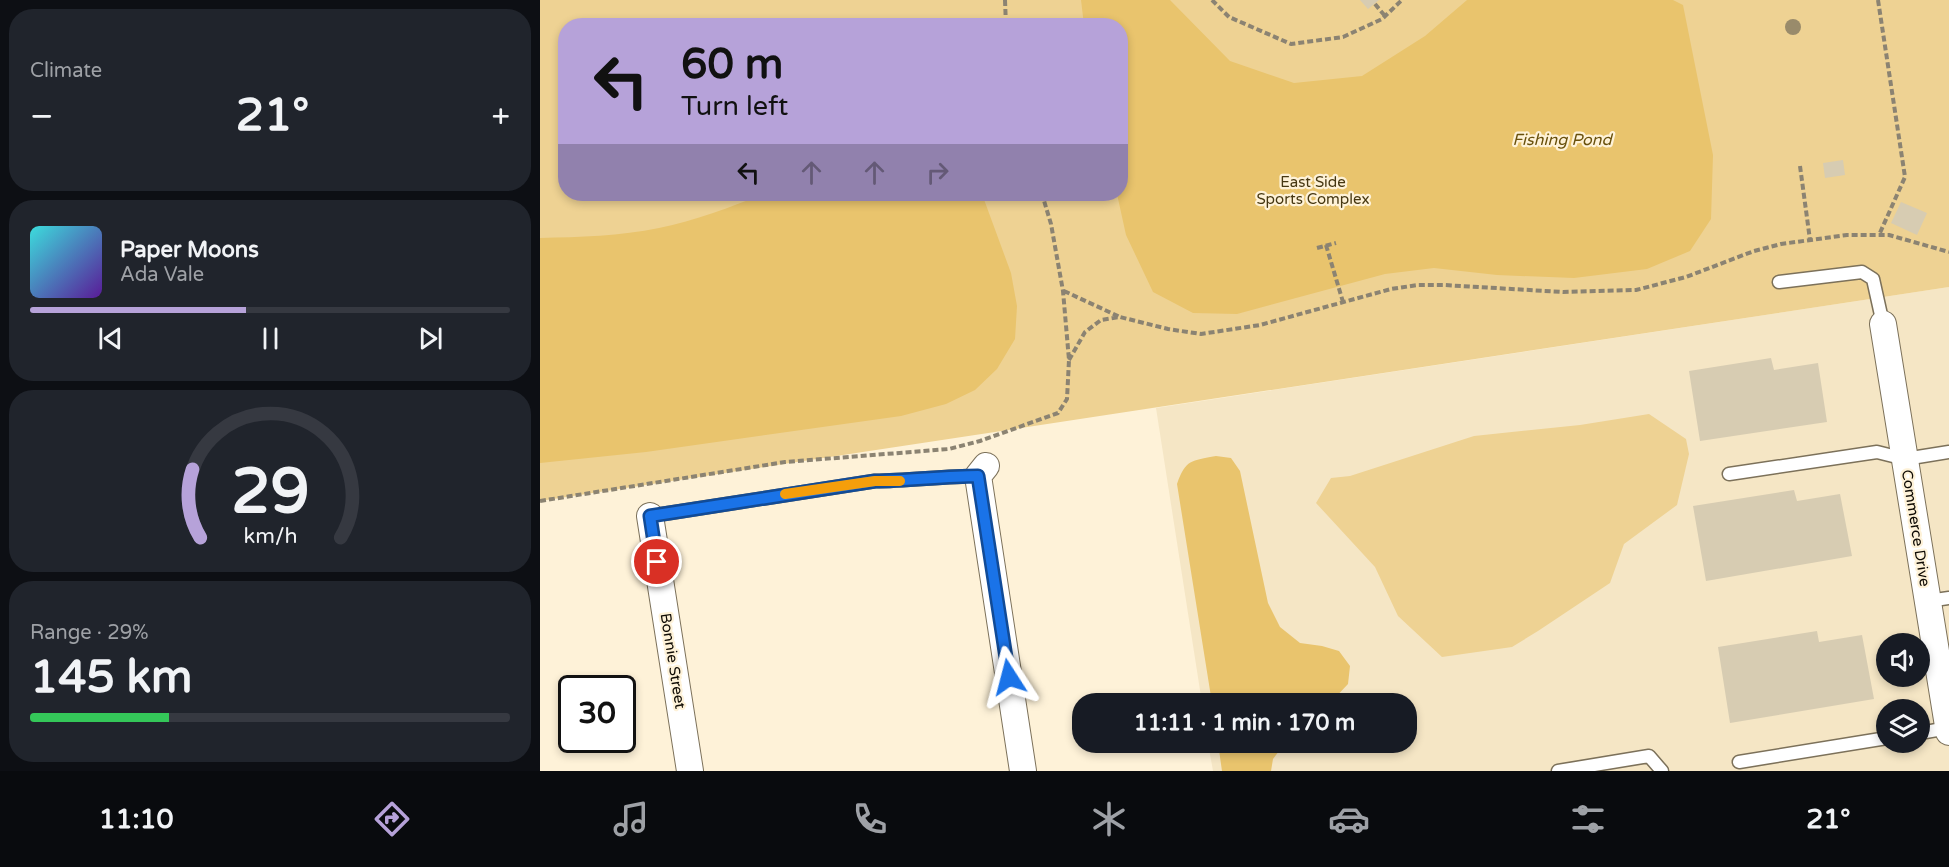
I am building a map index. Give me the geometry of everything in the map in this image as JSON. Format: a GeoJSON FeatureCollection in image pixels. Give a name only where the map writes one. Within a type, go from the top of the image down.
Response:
{"type":"FeatureCollection","features":[{"type":"Feature","properties":{"kind":"street","name":"Commerce Drive"},"geometry":{"type":"LineString","coordinates":[[1883,324],[1905,459],[1938,599],[1949,730]]}},
{"type":"Feature","properties":{"kind":"street"},"geometry":{"type":"LineString","coordinates":[[982,471],[1023,771]]}},
{"type":"Feature","properties":{"kind":"street","name":"Bonnie Street"},"geometry":{"type":"LineString","coordinates":[[650,516],[690,771]]}},
{"type":"Feature","properties":{"kind":"lane"},"geometry":{"type":"LineString","coordinates":[[1779,282],[1862,272],[1873,279],[1883,324]]}},
{"type":"Feature","properties":{"kind":"lane"},"geometry":{"type":"LineString","coordinates":[[1729,474],[1877,452],[1905,459],[1949,452]]}},
{"type":"Feature","properties":{"kind":"lane"},"geometry":{"type":"LineString","coordinates":[[650,516],[875,481],[904,481],[982,471]]}},
{"type":"Feature","properties":{"kind":"lane"},"geometry":{"type":"LineString","coordinates":[[1930,732],[1949,730]]}},
{"type":"Feature","properties":{"kind":"lane"},"geometry":{"type":"LineString","coordinates":[[1739,762],[1876,740]]}},
{"type":"Feature","properties":{"kind":"lane"},"geometry":{"type":"LineString","coordinates":[[1558,771],[1648,756],[1662,771]]}},
{"type":"Feature","properties":{"kind":"path"},"geometry":{"type":"LineString","coordinates":[[1005,0],[1006,18]]}},
{"type":"Feature","properties":{"kind":"path"},"geometry":{"type":"LineString","coordinates":[[1212,0],[1229,17],[1291,44],[1343,37],[1385,16],[1402,0]]}},
{"type":"Feature","properties":{"kind":"path"},"geometry":{"type":"LineString","coordinates":[[1878,0],[1905,177],[1879,235]]}},
{"type":"Feature","properties":{"kind":"path"},"geometry":{"type":"LineString","coordinates":[[1375,4],[1385,16]]}},
{"type":"Feature","properties":{"kind":"path"},"geometry":{"type":"LineString","coordinates":[[1800,166],[1810,240]]}},
{"type":"Feature","properties":{"kind":"path"},"geometry":{"type":"LineString","coordinates":[[540,501],[785,462],[949,449],[978,442],[1058,413],[1067,399],[1069,360],[1063,291],[1052,224],[1044,201]]}},
{"type":"Feature","properties":{"kind":"path"},"geometry":{"type":"LineString","coordinates":[[1063,291],[1120,317],[1168,329],[1201,334],[1260,325],[1391,289],[1418,285],[1563,292],[1636,290],[1686,277],[1754,251],[1810,240],[1879,235],[1949,252]]}},
{"type":"Feature","properties":{"kind":"path"},"geometry":{"type":"LineString","coordinates":[[1317,248],[1336,243]]}},
{"type":"Feature","properties":{"kind":"path"},"geometry":{"type":"LineString","coordinates":[[1326,245],[1343,302]]}},
{"type":"Feature","properties":{"kind":"path"},"geometry":{"type":"LineString","coordinates":[[1069,360],[1085,332],[1101,320],[1120,317]]}},
{"type":"Feature","properties":{"kind":"shaded area"},"geometry":{"type":"Polygon","coordinates":[[[1949,287],[1949,771],[1213,771],[1210,753],[1417,753],[1417,693],[1200,693],[1156,408],[1949,287]]]}},
{"type":"Feature","properties":{"kind":"green space","name":"East Side Sports Complex"},"geometry":{"type":"Polygon","coordinates":[[[540,0],[1949,0],[1949,287],[540,501],[540,0]]]}},
{"type":"Feature","properties":{"kind":"green space"},"geometry":{"type":"Polygon","coordinates":[[[1649,414],[1686,439],[1689,454],[1677,505],[1624,544],[1610,583],[1512,647],[1442,657],[1398,616],[1375,567],[1316,503],[1331,478],[1350,476],[1474,436],[1580,425],[1649,414]]]}},
{"type":"Feature","properties":{"kind":"water","name":"Fishing Pond"},"geometry":{"type":"Polygon","coordinates":[[[1081,0],[1170,0],[1230,61],[1294,83],[1362,76],[1425,36],[1467,0],[1673,0],[1683,5],[1713,155],[1711,219],[1690,251],[1647,269],[1574,278],[1497,275],[1434,268],[1385,274],[1237,314],[1193,313],[1153,292],[1126,235],[1119,201],[1128,201],[1128,18],[1083,18],[1081,0]]]}},
{"type":"Feature","properties":{"kind":"water"},"geometry":{"type":"Polygon","coordinates":[[[746,201],[985,201],[1011,273],[1017,306],[1015,339],[997,369],[975,390],[946,404],[901,416],[646,452],[540,463],[540,238],[585,237],[644,231],[699,218],[746,201]]]}},
{"type":"Feature","properties":{"kind":"water"},"geometry":{"type":"Polygon","coordinates":[[[1216,456],[1231,458],[1240,471],[1268,603],[1280,627],[1300,643],[1339,651],[1350,666],[1348,684],[1339,693],[1210,693],[1177,484],[1187,465],[1216,456]]]}},
{"type":"Feature","properties":{"kind":"water"},"geometry":{"type":"Polygon","coordinates":[[[1220,753],[1278,753],[1273,759],[1271,771],[1222,771],[1220,753]]]}},
{"type":"Feature","properties":{"kind":"building"},"geometry":{"type":"Polygon","coordinates":[[[1360,0],[1379,0],[1368,9],[1360,0]]]}},
{"type":"Feature","properties":{"kind":"building"},"geometry":{"type":"Polygon","coordinates":[[[1843,160],[1845,175],[1825,178],[1823,163],[1843,160]]]}},
{"type":"Feature","properties":{"kind":"building"},"geometry":{"type":"Polygon","coordinates":[[[1901,202],[1927,213],[1917,235],[1891,223],[1901,202]]]}},
{"type":"Feature","properties":{"kind":"building"},"geometry":{"type":"Polygon","coordinates":[[[1771,358],[1774,370],[1818,363],[1827,422],[1700,441],[1689,371],[1771,358]]]}},
{"type":"Feature","properties":{"kind":"building"},"geometry":{"type":"Polygon","coordinates":[[[1794,490],[1797,501],[1840,494],[1852,556],[1706,581],[1693,506],[1794,490]]]}},
{"type":"Feature","properties":{"kind":"building"},"geometry":{"type":"Polygon","coordinates":[[[1817,631],[1819,642],[1862,635],[1874,699],[1730,723],[1718,647],[1817,631]]]}},
{"type":"Feature","properties":{"kind":"slow traffic"},"geometry":{"type":"LineString","coordinates":[[785,494],[875,481],[900,481]]}},
{"type":"Feature","properties":{"kind":"route"},"geometry":{"type":"LineString","coordinates":[[657,562],[650,516],[875,481],[978,476],[1009,677]]}}]}
